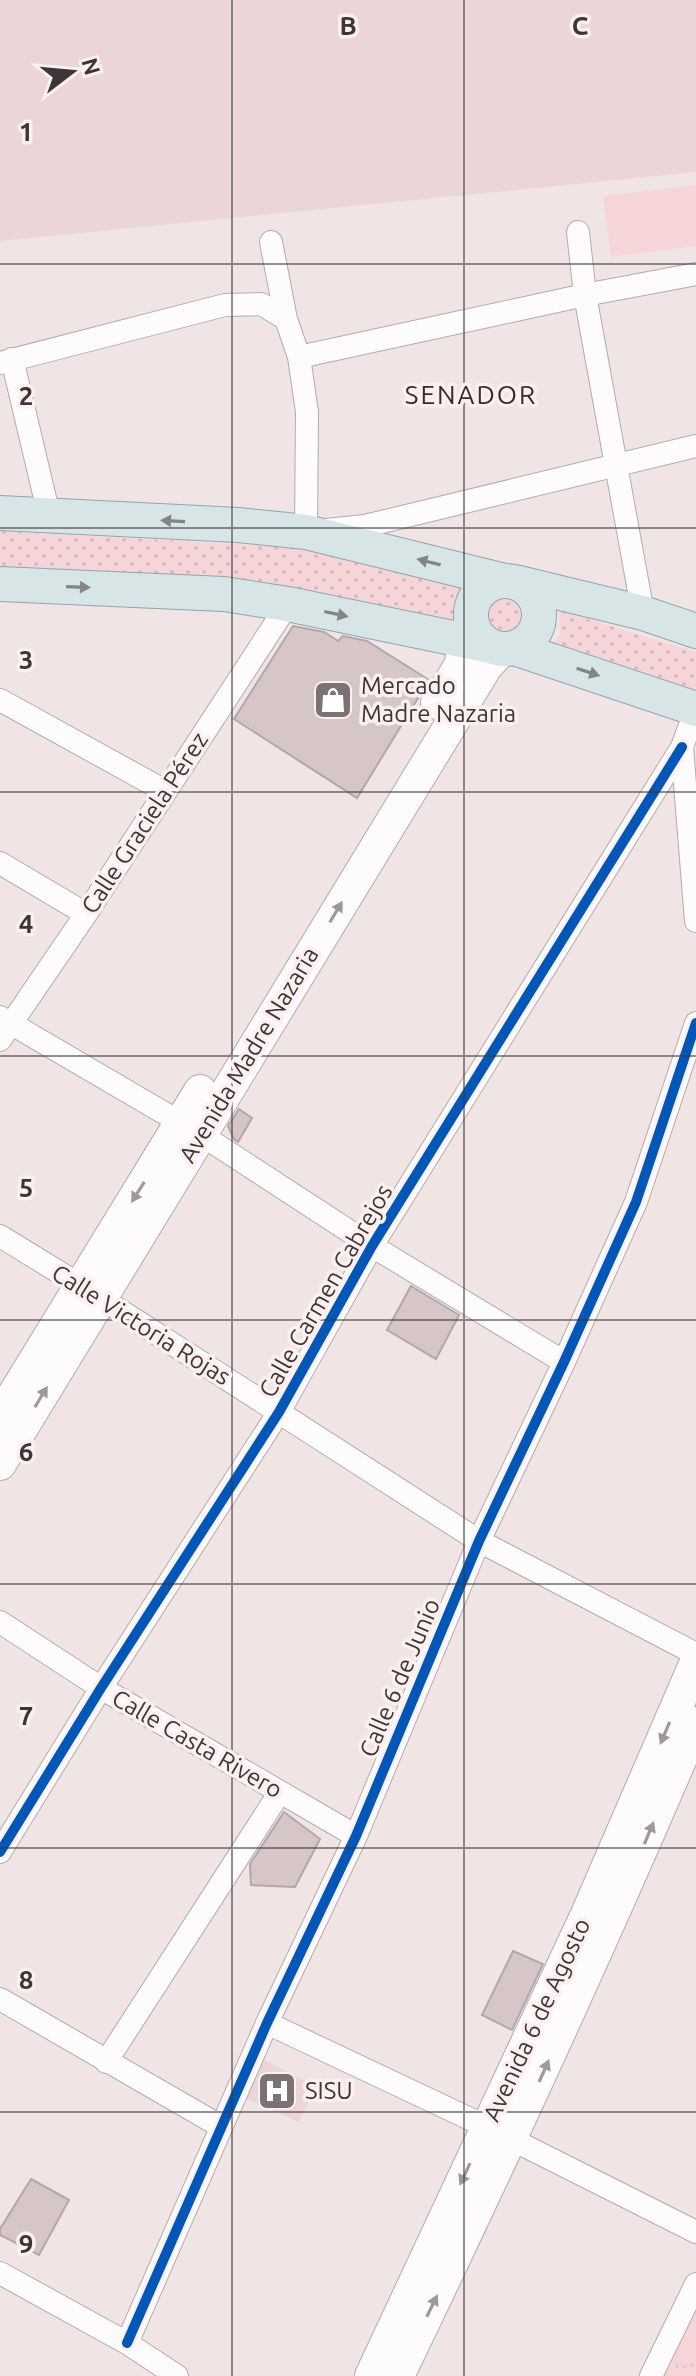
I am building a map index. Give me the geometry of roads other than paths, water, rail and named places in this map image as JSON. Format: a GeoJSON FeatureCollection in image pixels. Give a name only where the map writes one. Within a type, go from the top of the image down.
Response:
{"type":"FeatureCollection","features":[{"type":"Feature","properties":{"kind":"main road"},"geometry":{"type":"LineString","coordinates":[[0,513],[238,525],[306,532],[643,613],[693,628]]}},
{"type":"Feature","properties":{"kind":"main road"},"geometry":{"type":"LineString","coordinates":[[510,582],[532,594],[539,614],[533,634],[489,640],[476,596],[484,587],[510,582]]}},
{"type":"Feature","properties":{"kind":"main road"},"geometry":{"type":"LineString","coordinates":[[0,584],[224,594],[489,640],[696,709]]}},
{"type":"Feature","properties":{"kind":"main road","name":"Avenida Madre Nazaria"},"geometry":{"type":"LineString","coordinates":[[0,1464],[91,1292],[191,1128],[460,666],[489,640]]}},
{"type":"Feature","properties":{"kind":"main road","name":"Avenida Madre Nazaria"},"geometry":{"type":"LineString","coordinates":[[0,1417],[91,1292]]}},
{"type":"Feature","properties":{"kind":"main road","name":"Avenida 6 de Agosto"},"geometry":{"type":"LineString","coordinates":[[398,2376],[500,2134],[587,1914],[696,1662]]}},
{"type":"Feature","properties":{"kind":"main road","name":"Avenida 6 de Agosto"},"geometry":{"type":"LineString","coordinates":[[371,2376],[612,1920],[696,1723]]}},
{"type":"Feature","properties":{"kind":"street"},"geometry":{"type":"LineString","coordinates":[[578,232],[585,295],[643,613]]}},
{"type":"Feature","properties":{"kind":"street"},"geometry":{"type":"LineString","coordinates":[[271,242],[286,319],[299,357],[307,412],[306,532],[365,526],[696,446]]}},
{"type":"Feature","properties":{"kind":"street"},"geometry":{"type":"LineString","coordinates":[[299,357],[696,274]]}},
{"type":"Feature","properties":{"kind":"street"},"geometry":{"type":"LineString","coordinates":[[49,515],[6,361],[225,305],[261,304],[286,319]]}},
{"type":"Feature","properties":{"kind":"street","name":"Calle Graciela Pérez"},"geometry":{"type":"LineString","coordinates":[[3,1027],[86,914],[288,604]]}},
{"type":"Feature","properties":{"kind":"street"},"geometry":{"type":"LineString","coordinates":[[0,700],[165,791]]}},
{"type":"Feature","properties":{"kind":"street"},"geometry":{"type":"LineString","coordinates":[[696,709],[682,747],[696,921]]}},
{"type":"Feature","properties":{"kind":"street","name":"Calle Carmen Cabrejos"},"geometry":{"type":"LineString","coordinates":[[0,1852],[101,1688],[279,1412],[372,1246],[682,747]]}},
{"type":"Feature","properties":{"kind":"street"},"geometry":{"type":"LineString","coordinates":[[0,863],[86,914]]}},
{"type":"Feature","properties":{"kind":"street","name":"Calle 6 de Junio"},"geometry":{"type":"LineString","coordinates":[[127,2343],[220,2126],[356,1836],[479,1541],[636,1202],[696,1023]]}},
{"type":"Feature","properties":{"kind":"street"},"geometry":{"type":"LineString","coordinates":[[3,1027],[191,1128],[372,1246],[564,1362]]}},
{"type":"Feature","properties":{"kind":"street","name":"Calle Victoria Rojas"},"geometry":{"type":"LineString","coordinates":[[0,1236],[479,1541],[696,1654]]}},
{"type":"Feature","properties":{"kind":"street","name":"Calle Casta Rivero"},"geometry":{"type":"LineString","coordinates":[[0,1622],[101,1688],[356,1836]]}},
{"type":"Feature","properties":{"kind":"street"},"geometry":{"type":"LineString","coordinates":[[106,2062],[280,1792]]}},
{"type":"Feature","properties":{"kind":"street"},"geometry":{"type":"LineString","coordinates":[[0,1999],[220,2126]]}},
{"type":"Feature","properties":{"kind":"street"},"geometry":{"type":"LineString","coordinates":[[267,2023],[696,2232]]}},
{"type":"Feature","properties":{"kind":"street"},"geometry":{"type":"LineString","coordinates":[[0,2273],[127,2343],[177,2376]]}},
{"type":"Feature","properties":{"kind":"street"},"geometry":{"type":"LineString","coordinates":[[651,2376],[696,2284]]}},
{"type":"Feature","properties":{"kind":"place","name":"Mercado Madre Nazaria"},"geometry":{"type":"Point","coordinates":[333,700]}},
{"type":"Feature","properties":{"kind":"place","name":"SISU"},"geometry":{"type":"Point","coordinates":[277,2091]}},
{"type":"Feature","properties":{"kind":"district","name":"SENADOR"},"geometry":{"type":"Point","coordinates":[471,395]}}]}
